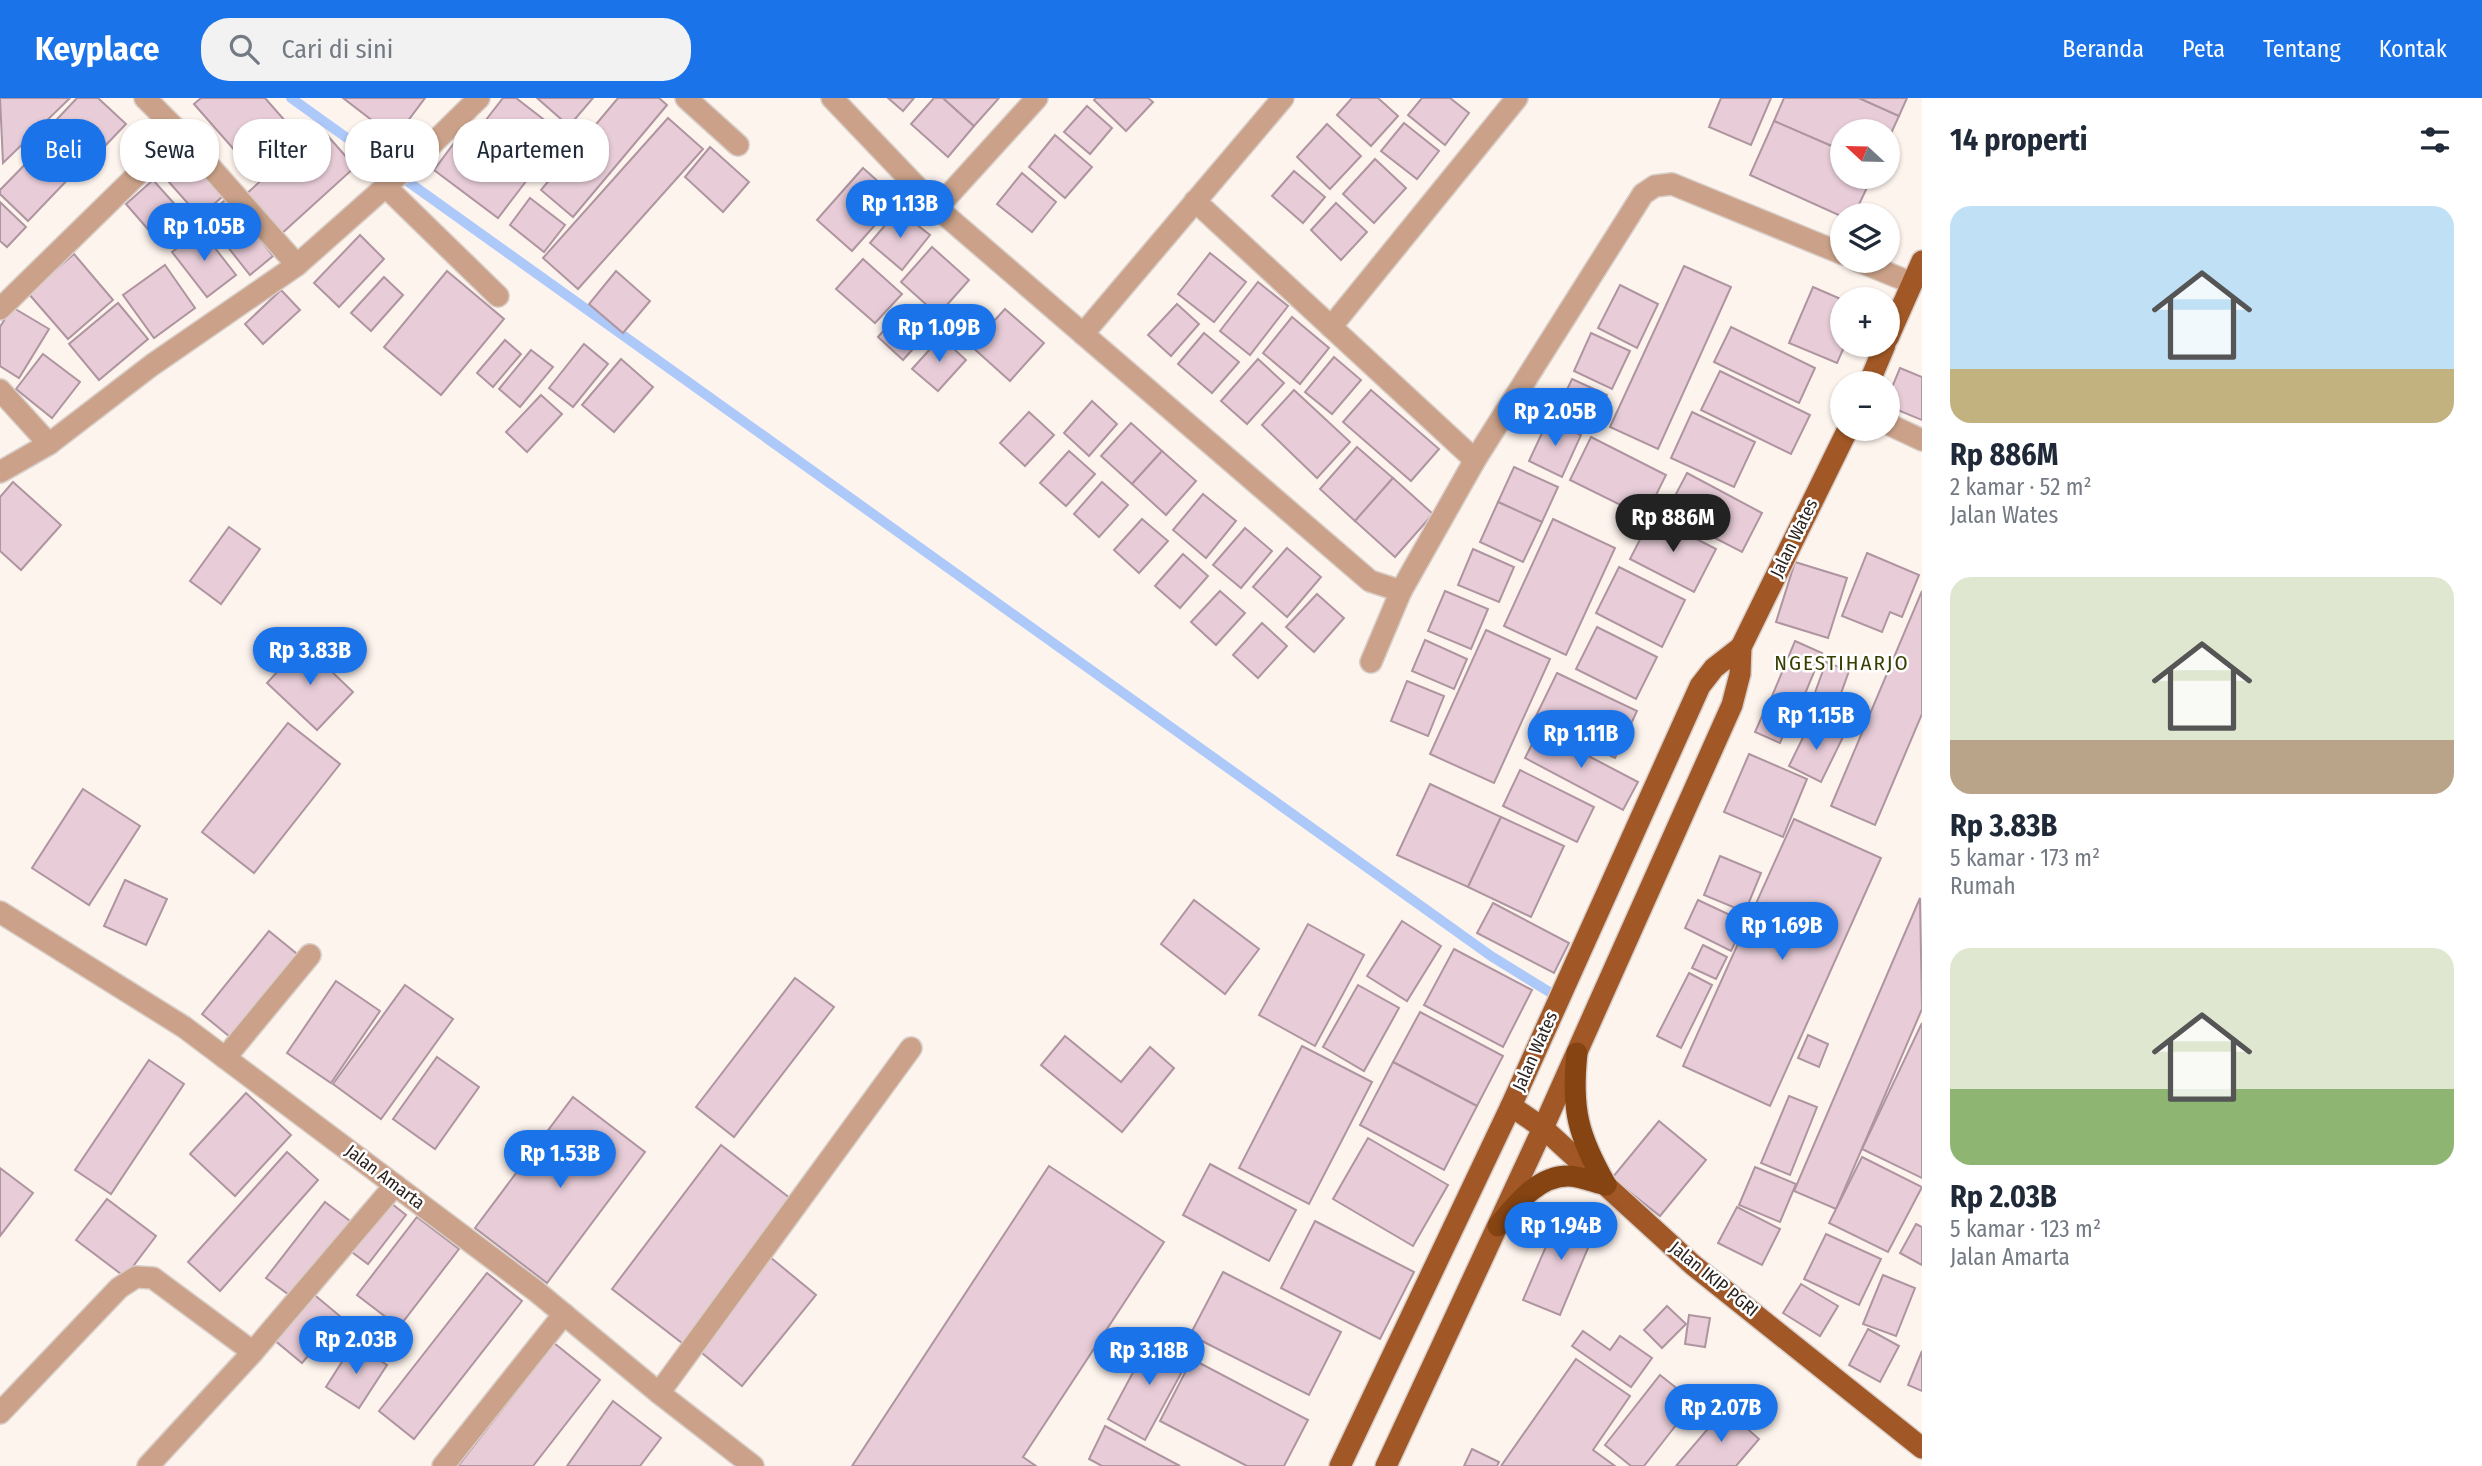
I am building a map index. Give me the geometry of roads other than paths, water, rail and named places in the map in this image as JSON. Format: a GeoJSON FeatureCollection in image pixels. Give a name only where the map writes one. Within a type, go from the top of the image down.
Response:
{"type":"FeatureCollection","features":[{"type":"Feature","properties":{"kind":"highway"},"geometry":{"type":"LineString","coordinates":[[1577,1053],[1573,1094],[1579,1131],[1605,1185]]}},
{"type":"Feature","properties":{"kind":"highway"},"geometry":{"type":"LineString","coordinates":[[1498,1226],[1529,1192],[1546,1181],[1568,1176],[1605,1185]]}},
{"type":"Feature","properties":{"kind":"main road"},"geometry":{"type":"LineString","coordinates":[[1900,310],[1922,261]]}},
{"type":"Feature","properties":{"kind":"main road","name":"Jalan Wates"},"geometry":{"type":"LineString","coordinates":[[1386,1466],[1543,1128],[1732,705],[1740,674],[1741,647],[1842,441]]}},
{"type":"Feature","properties":{"kind":"main road","name":"Jalan Wates"},"geometry":{"type":"LineString","coordinates":[[1340,1466],[1511,1106],[1700,686],[1714,668],[1741,647]]}},
{"type":"Feature","properties":{"kind":"main road","name":"Jalan IKIP PGRI"},"geometry":{"type":"LineString","coordinates":[[1511,1106],[1543,1128],[1693,1265],[1922,1448]]}},
{"type":"Feature","properties":{"kind":"street"},"geometry":{"type":"LineString","coordinates":[[145,98],[166,119]]}},
{"type":"Feature","properties":{"kind":"street"},"geometry":{"type":"LineString","coordinates":[[0,472],[49,444],[152,365],[297,265],[421,156],[479,98]]}},
{"type":"Feature","properties":{"kind":"street"},"geometry":{"type":"LineString","coordinates":[[686,98],[738,145]]}},
{"type":"Feature","properties":{"kind":"street"},"geometry":{"type":"LineString","coordinates":[[832,98],[937,208],[1370,581],[1401,591]]}},
{"type":"Feature","properties":{"kind":"street"},"geometry":{"type":"LineString","coordinates":[[937,208],[1037,98]]}},
{"type":"Feature","properties":{"kind":"street"},"geometry":{"type":"LineString","coordinates":[[1083,334],[1283,98]]}},
{"type":"Feature","properties":{"kind":"street"},"geometry":{"type":"LineString","coordinates":[[1331,327],[1517,98]]}},
{"type":"Feature","properties":{"kind":"street"},"geometry":{"type":"LineString","coordinates":[[219,177],[297,265]]}},
{"type":"Feature","properties":{"kind":"street"},"geometry":{"type":"LineString","coordinates":[[0,309],[130,182]]}},
{"type":"Feature","properties":{"kind":"street"},"geometry":{"type":"LineString","coordinates":[[389,184],[498,296]]}},
{"type":"Feature","properties":{"kind":"street"},"geometry":{"type":"LineString","coordinates":[[1371,662],[1401,591],[1475,460],[1643,194],[1655,186],[1672,184],[1830,249]]}},
{"type":"Feature","properties":{"kind":"street"},"geometry":{"type":"LineString","coordinates":[[1195,201],[1475,460]]}},
{"type":"Feature","properties":{"kind":"street"},"geometry":{"type":"LineString","coordinates":[[1887,273],[1912,283]]}},
{"type":"Feature","properties":{"kind":"street"},"geometry":{"type":"LineString","coordinates":[[0,390],[49,444]]}},
{"type":"Feature","properties":{"kind":"street"},"geometry":{"type":"LineString","coordinates":[[1900,430],[1922,440]]}},
{"type":"Feature","properties":{"kind":"street","name":"Jalan Amarta"},"geometry":{"type":"LineString","coordinates":[[0,912],[184,1027],[564,1314],[752,1466]]}},
{"type":"Feature","properties":{"kind":"street"},"geometry":{"type":"LineString","coordinates":[[225,1058],[310,955]]}},
{"type":"Feature","properties":{"kind":"street"},"geometry":{"type":"LineString","coordinates":[[659,1393],[911,1048]]}},
{"type":"Feature","properties":{"kind":"street"},"geometry":{"type":"LineString","coordinates":[[148,1466],[253,1352],[395,1185]]}},
{"type":"Feature","properties":{"kind":"street"},"geometry":{"type":"LineString","coordinates":[[0,1413],[119,1288],[136,1277],[153,1278],[253,1352]]}},
{"type":"Feature","properties":{"kind":"street"},"geometry":{"type":"LineString","coordinates":[[443,1466],[564,1314]]}},
{"type":"Feature","properties":{"kind":"waterway"},"geometry":{"type":"LineString","coordinates":[[291,98],[1491,956],[1551,993]]}},
{"type":"Feature","properties":{"kind":"district","name":"NGESTIHARJO"},"geometry":{"type":"Point","coordinates":[1842,663]}}]}
